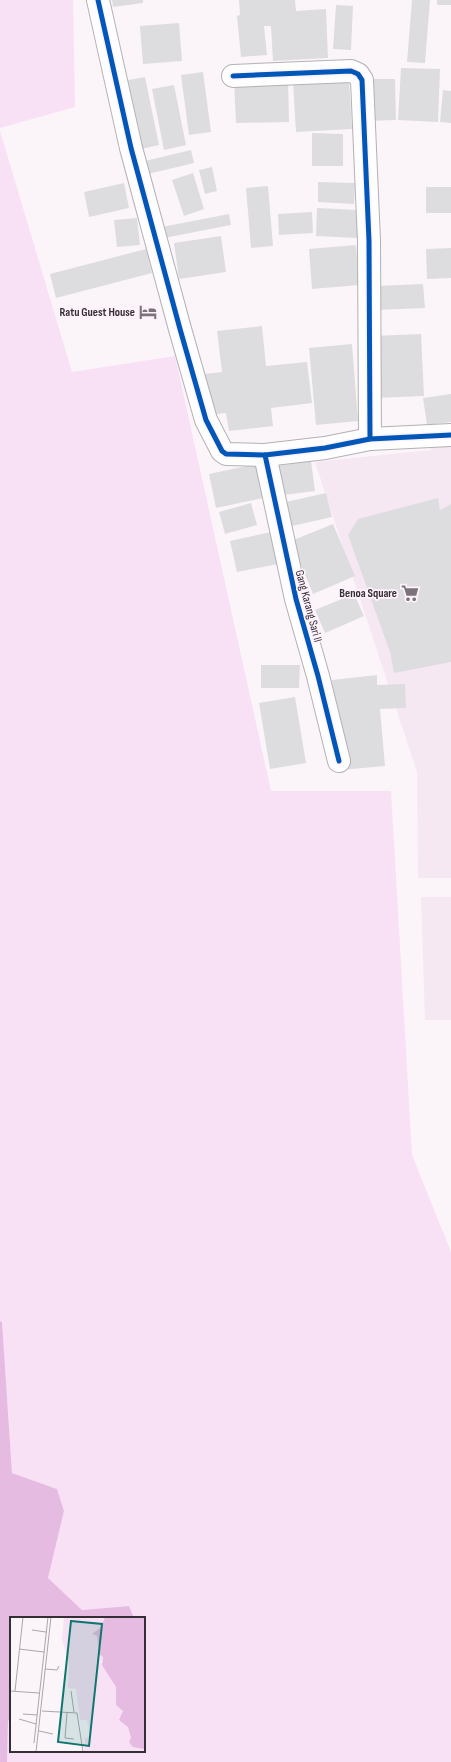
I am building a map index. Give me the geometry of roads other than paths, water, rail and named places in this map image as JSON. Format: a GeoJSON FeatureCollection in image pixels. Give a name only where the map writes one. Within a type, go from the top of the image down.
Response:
{"type":"FeatureCollection","features":[{"type":"Feature","properties":{"kind":"street"},"geometry":{"type":"LineString","coordinates":[[98,0],[131,148],[180,329],[206,420],[222,451],[226,454],[265,455],[325,448],[370,439],[451,435]]}},
{"type":"Feature","properties":{"kind":"street"},"geometry":{"type":"LineString","coordinates":[[232,76],[351,71],[358,74],[362,80],[369,241],[370,439]]}},
{"type":"Feature","properties":{"kind":"street","name":"Gang Karang Sari II"},"geometry":{"type":"LineString","coordinates":[[265,455],[296,599],[318,676],[339,761]]}},
{"type":"Feature","properties":{"kind":"place","name":"Ratu Guest House"},"geometry":{"type":"Point","coordinates":[148,312]}},
{"type":"Feature","properties":{"kind":"place","name":"Benoa Square"},"geometry":{"type":"Point","coordinates":[410,593]}}]}
